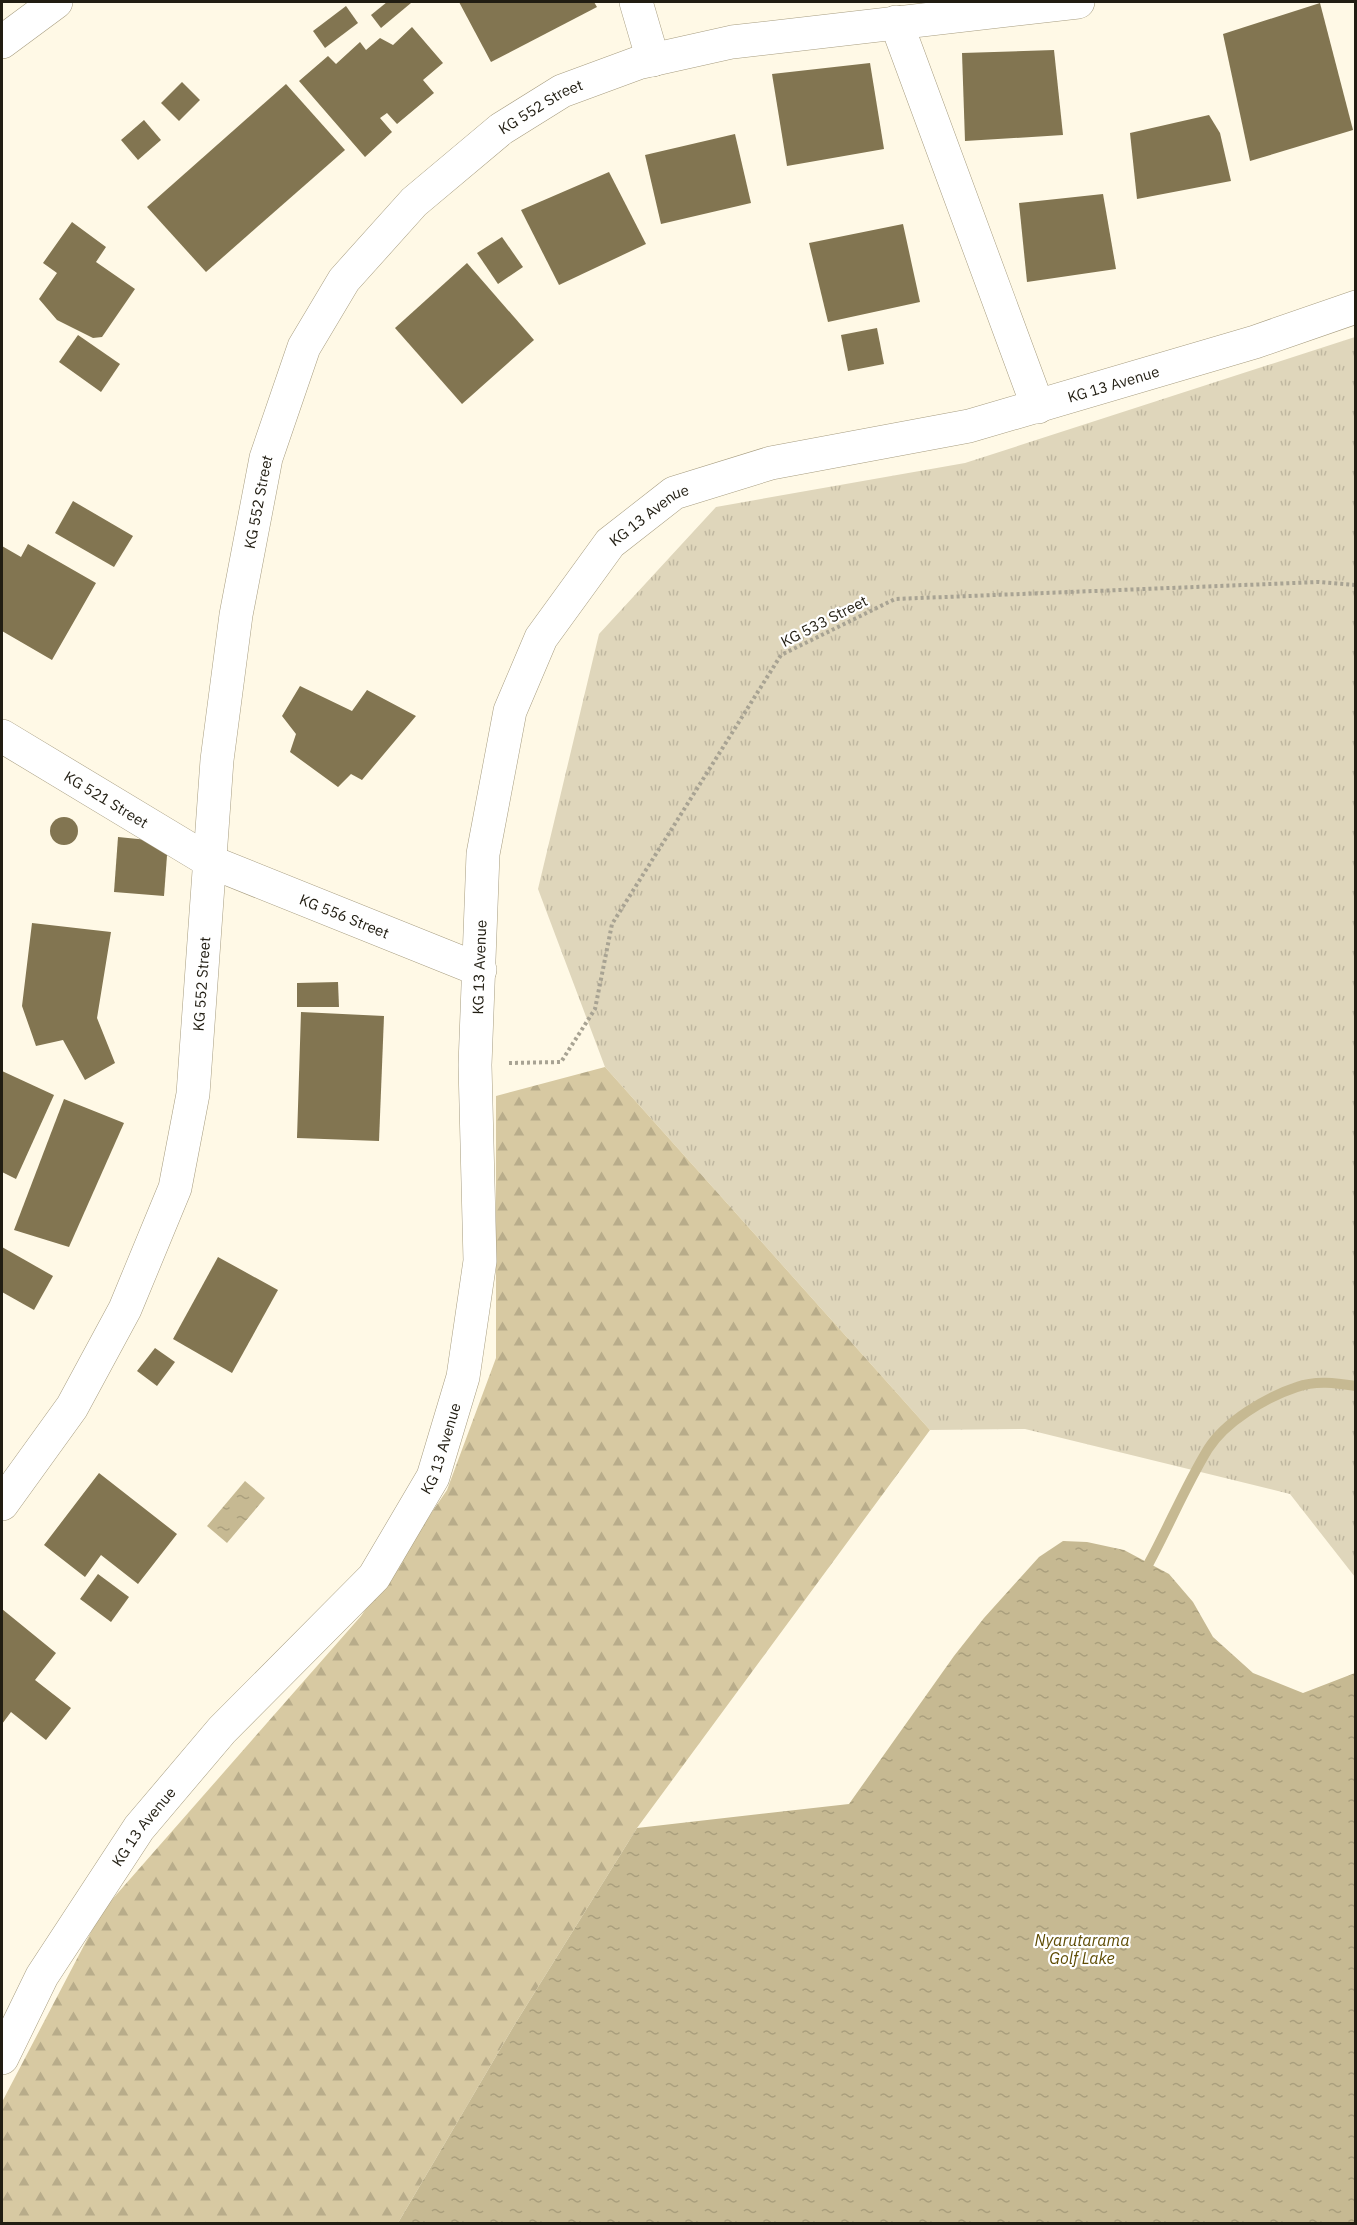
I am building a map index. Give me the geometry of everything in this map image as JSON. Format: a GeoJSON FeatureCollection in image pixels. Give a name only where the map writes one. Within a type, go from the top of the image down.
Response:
{"type":"FeatureCollection","features":[{"type":"Feature","properties":{"kind":"street"},"geometry":{"type":"LineString","coordinates":[[2,42],[56,2]]}},
{"type":"Feature","properties":{"kind":"street"},"geometry":{"type":"LineString","coordinates":[[636,2],[653,60]]}},
{"type":"Feature","properties":{"kind":"street","name":"KG 552 Street"},"geometry":{"type":"LineString","coordinates":[[2,1504],[77,1398],[125,1310],[176,1188],[193,1094],[212,862],[217,760],[236,615],[266,458],[304,346],[344,280],[414,202],[501,129],[562,91],[638,63],[732,42],[1078,2]]}},
{"type":"Feature","properties":{"kind":"street"},"geometry":{"type":"LineString","coordinates":[[896,22],[1038,407]]}},
{"type":"Feature","properties":{"kind":"street","name":"KG 13 Avenue"},"geometry":{"type":"LineString","coordinates":[[2,2058],[42,1976],[139,1828],[222,1730],[374,1577],[433,1477],[463,1377],[480,1261],[475,1065],[483,854],[510,711],[541,638],[610,543],[674,493],[771,463],[969,426],[1255,342],[1356,307]]}},
{"type":"Feature","properties":{"kind":"street","name":"KG 521 Street"},"geometry":{"type":"LineString","coordinates":[[2,736],[212,862]]}},
{"type":"Feature","properties":{"kind":"street","name":"KG 556 Street"},"geometry":{"type":"LineString","coordinates":[[212,862],[480,970]]}},
{"type":"Feature","properties":{"kind":"path","name":"KG 533 Street"},"geometry":{"type":"LineString","coordinates":[[475,1065],[561,1062],[595,1009],[612,924],[781,655],[895,599],[1319,582],[1356,585]]}},
{"type":"Feature","properties":{"kind":"green space"},"geometry":{"type":"Polygon","coordinates":[[[1355,337],[1355,1577],[1290,1494],[1025,1429],[930,1430],[605,1067],[538,889],[599,634],[716,507],[965,463],[1355,337]]]}},
{"type":"Feature","properties":{"kind":"green space"},"geometry":{"type":"Polygon","coordinates":[[[605,1067],[930,1430],[637,1828],[515,2024],[398,2223],[2,2224],[2,2102],[102,1911],[361,1616],[447,1490],[496,1358],[496,1096],[605,1067]]]}},
{"type":"Feature","properties":{"kind":"water"},"geometry":{"type":"Polygon","coordinates":[[[245,1481],[265,1498],[227,1543],[207,1526],[245,1481]]]}},
{"type":"Feature","properties":{"kind":"water","name":"Nyarutarama Golf Lake"},"geometry":{"type":"Polygon","coordinates":[[[1063,1541],[1087,1542],[1124,1550],[1169,1574],[1193,1602],[1213,1637],[1253,1673],[1303,1693],[1355,1673],[1355,2223],[398,2223],[515,2024],[637,1828],[849,1804],[954,1656],[984,1618],[1039,1557],[1063,1541]]]}},
{"type":"Feature","properties":{"kind":"building"},"geometry":{"type":"Polygon","coordinates":[[[387,2],[411,3],[381,28],[371,15],[387,2]]]}},
{"type":"Feature","properties":{"kind":"building"},"geometry":{"type":"Polygon","coordinates":[[[459,2],[594,2],[597,7],[491,62],[459,2]]]}},
{"type":"Feature","properties":{"kind":"building"},"geometry":{"type":"Polygon","coordinates":[[[1320,3],[1353,130],[1250,161],[1223,34],[1320,3]]]}},
{"type":"Feature","properties":{"kind":"building"},"geometry":{"type":"Polygon","coordinates":[[[346,6],[358,23],[325,48],[313,31],[346,6]]]}},
{"type":"Feature","properties":{"kind":"building"},"geometry":{"type":"Polygon","coordinates":[[[412,27],[443,63],[423,80],[434,93],[397,124],[387,113],[380,118],[392,132],[365,157],[299,81],[328,56],[336,64],[360,42],[366,50],[380,38],[393,45],[412,27]]]}},
{"type":"Feature","properties":{"kind":"building"},"geometry":{"type":"Polygon","coordinates":[[[1054,50],[1063,135],[965,141],[962,53],[1054,50]]]}},
{"type":"Feature","properties":{"kind":"building"},"geometry":{"type":"Polygon","coordinates":[[[870,63],[884,149],[787,166],[772,74],[870,63]]]}},
{"type":"Feature","properties":{"kind":"building"},"geometry":{"type":"Polygon","coordinates":[[[182,82],[200,100],[179,121],[161,103],[182,82]]]}},
{"type":"Feature","properties":{"kind":"building"},"geometry":{"type":"Polygon","coordinates":[[[286,84],[345,150],[206,272],[147,207],[286,84]]]}},
{"type":"Feature","properties":{"kind":"building"},"geometry":{"type":"Polygon","coordinates":[[[1209,115],[1220,133],[1231,181],[1137,199],[1130,133],[1209,115]]]}},
{"type":"Feature","properties":{"kind":"building"},"geometry":{"type":"Polygon","coordinates":[[[144,120],[161,140],[138,160],[121,140],[144,120]]]}},
{"type":"Feature","properties":{"kind":"building"},"geometry":{"type":"Polygon","coordinates":[[[735,134],[751,203],[661,224],[645,155],[735,134]]]}},
{"type":"Feature","properties":{"kind":"building"},"geometry":{"type":"Polygon","coordinates":[[[609,172],[646,244],[559,285],[521,210],[609,172]]]}},
{"type":"Feature","properties":{"kind":"building"},"geometry":{"type":"Polygon","coordinates":[[[1103,194],[1116,269],[1027,282],[1019,203],[1103,194]]]}},
{"type":"Feature","properties":{"kind":"building"},"geometry":{"type":"Polygon","coordinates":[[[72,222],[106,247],[96,262],[135,289],[102,337],[93,338],[57,320],[39,299],[57,273],[43,263],[72,222]]]}},
{"type":"Feature","properties":{"kind":"building"},"geometry":{"type":"Polygon","coordinates":[[[903,224],[920,302],[828,322],[809,243],[903,224]]]}},
{"type":"Feature","properties":{"kind":"building"},"geometry":{"type":"Polygon","coordinates":[[[502,237],[523,267],[498,284],[477,253],[502,237]]]}},
{"type":"Feature","properties":{"kind":"building"},"geometry":{"type":"Polygon","coordinates":[[[467,263],[534,340],[462,404],[395,328],[467,263]]]}},
{"type":"Feature","properties":{"kind":"building"},"geometry":{"type":"Polygon","coordinates":[[[877,328],[884,364],[848,371],[841,335],[877,328]]]}},
{"type":"Feature","properties":{"kind":"building"},"geometry":{"type":"Polygon","coordinates":[[[78,335],[120,364],[101,392],[59,362],[78,335]]]}},
{"type":"Feature","properties":{"kind":"building"},"geometry":{"type":"Polygon","coordinates":[[[73,501],[133,536],[114,567],[55,533],[73,501]]]}},
{"type":"Feature","properties":{"kind":"building"},"geometry":{"type":"Polygon","coordinates":[[[28,544],[96,583],[52,660],[2,631],[2,546],[21,557],[28,544]]]}},
{"type":"Feature","properties":{"kind":"building"},"geometry":{"type":"Polygon","coordinates":[[[300,686],[352,711],[367,690],[416,716],[362,780],[351,774],[338,787],[290,752],[296,734],[282,716],[300,686]]]}},
{"type":"Feature","properties":{"kind":"building"},"geometry":{"type":"Polygon","coordinates":[[[64,817],[74,821],[78,831],[74,841],[64,845],[54,841],[50,831],[54,821],[64,817]]]}},
{"type":"Feature","properties":{"kind":"building"},"geometry":{"type":"Polygon","coordinates":[[[118,837],[168,842],[164,896],[114,892],[118,837]]]}},
{"type":"Feature","properties":{"kind":"building"},"geometry":{"type":"Polygon","coordinates":[[[32,923],[111,932],[97,1018],[115,1063],[85,1080],[63,1040],[36,1046],[22,1006],[32,923]]]}},
{"type":"Feature","properties":{"kind":"building"},"geometry":{"type":"Polygon","coordinates":[[[338,982],[339,1007],[297,1007],[297,983],[338,982]]]}},
{"type":"Feature","properties":{"kind":"building"},"geometry":{"type":"Polygon","coordinates":[[[301,1012],[384,1016],[379,1141],[297,1138],[301,1012]]]}},
{"type":"Feature","properties":{"kind":"building"},"geometry":{"type":"Polygon","coordinates":[[[2,1071],[54,1095],[16,1179],[2,1172],[2,1071]]]}},
{"type":"Feature","properties":{"kind":"building"},"geometry":{"type":"Polygon","coordinates":[[[64,1099],[124,1123],[69,1247],[14,1230],[64,1099]]]}},
{"type":"Feature","properties":{"kind":"building"},"geometry":{"type":"Polygon","coordinates":[[[2,1247],[53,1276],[34,1310],[2,1292],[2,1247]]]}},
{"type":"Feature","properties":{"kind":"building"},"geometry":{"type":"Polygon","coordinates":[[[218,1257],[278,1290],[232,1373],[173,1339],[218,1257]]]}},
{"type":"Feature","properties":{"kind":"building"},"geometry":{"type":"Polygon","coordinates":[[[155,1348],[175,1362],[157,1386],[137,1371],[155,1348]]]}},
{"type":"Feature","properties":{"kind":"building"},"geometry":{"type":"Polygon","coordinates":[[[99,1473],[177,1534],[138,1584],[101,1555],[85,1577],[44,1545],[99,1473]]]}},
{"type":"Feature","properties":{"kind":"building"},"geometry":{"type":"Polygon","coordinates":[[[98,1574],[129,1597],[111,1622],[80,1599],[98,1574]]]}},
{"type":"Feature","properties":{"kind":"building"},"geometry":{"type":"Polygon","coordinates":[[[2,1609],[56,1653],[35,1680],[71,1708],[46,1740],[11,1712],[2,1724],[2,1609]]]}},
{"type":"Feature","properties":{"kind":"waterway"},"geometry":{"type":"LineString","coordinates":[[1149,1563],[1208,1449],[1235,1420],[1272,1397],[1304,1385],[1334,1383],[1356,1386]]}}]}
